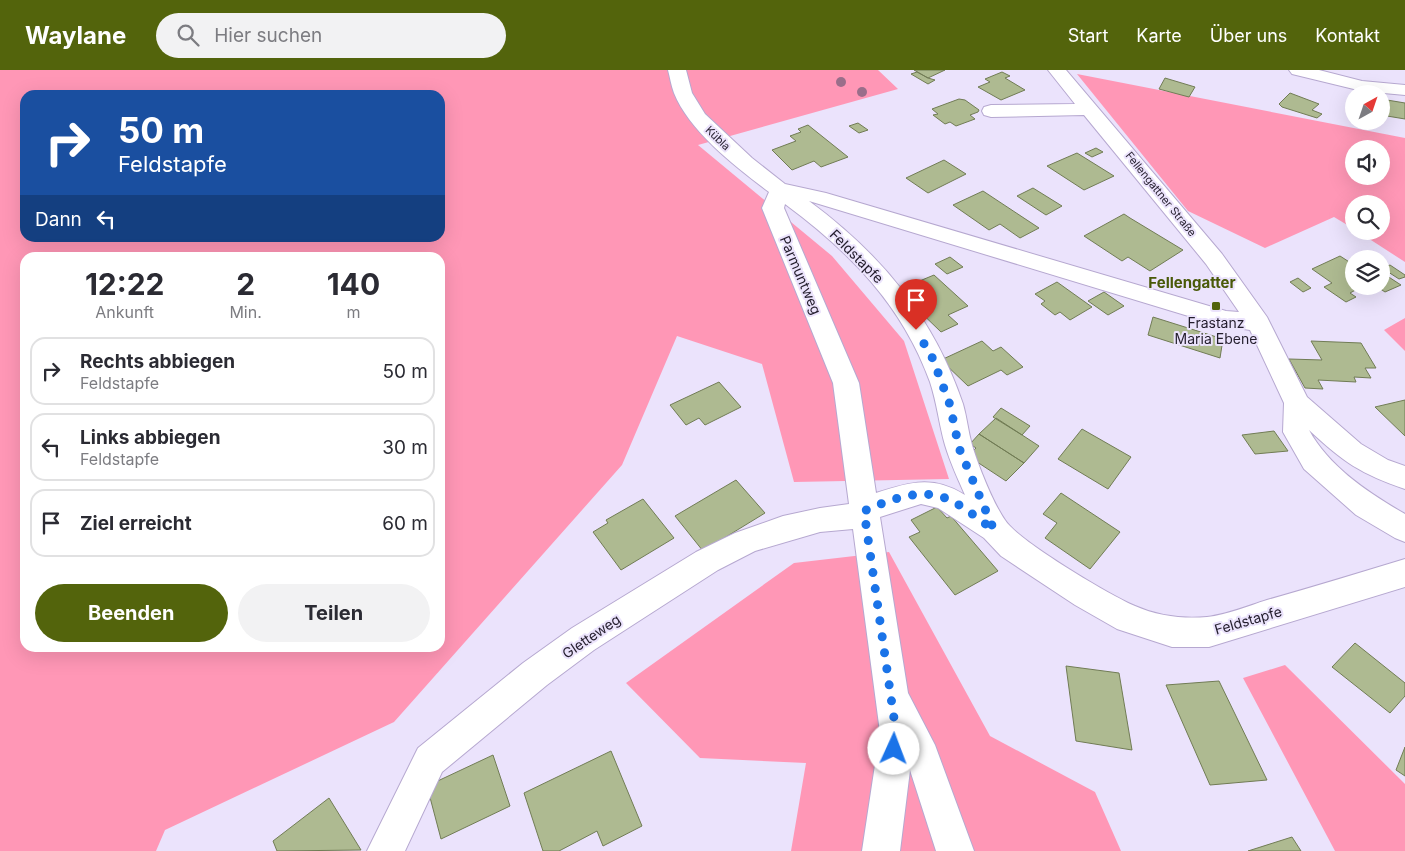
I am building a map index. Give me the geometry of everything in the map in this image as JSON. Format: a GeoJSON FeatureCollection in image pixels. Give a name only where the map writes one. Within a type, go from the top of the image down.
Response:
{"type":"FeatureCollection","features":[{"type":"Feature","properties":{"kind":"street","name":"Kübla"},"geometry":{"type":"LineString","coordinates":[[677,70],[677,79],[686,100],[700,121],[734,154],[781,189]]}},
{"type":"Feature","properties":{"kind":"street","name":"Fellengattner Straße"},"geometry":{"type":"LineString","coordinates":[[1057,70],[1214,259],[1260,323],[1297,403]]}},
{"type":"Feature","properties":{"kind":"street"},"geometry":{"type":"LineString","coordinates":[[1298,70],[1362,86],[1405,90]]}},
{"type":"Feature","properties":{"kind":"street"},"geometry":{"type":"LineString","coordinates":[[991,111],[1091,109]]}},
{"type":"Feature","properties":{"kind":"street"},"geometry":{"type":"LineString","coordinates":[[781,189],[828,200],[1226,319],[1260,323]]}},
{"type":"Feature","properties":{"kind":"street","name":"Parmuntweg"},"geometry":{"type":"LineString","coordinates":[[781,189],[773,208],[846,383],[896,732],[881,851]]}},
{"type":"Feature","properties":{"kind":"street","name":"Feldstapfe"},"geometry":{"type":"LineString","coordinates":[[781,189],[843,238],[880,276],[907,315],[933,359],[950,405],[959,448],[994,530]]}},
{"type":"Feature","properties":{"kind":"street"},"geometry":{"type":"LineString","coordinates":[[1297,403],[1351,452],[1378,468],[1405,478]]}},
{"type":"Feature","properties":{"kind":"street"},"geometry":{"type":"LineString","coordinates":[[1297,403],[1296,432],[1314,460],[1366,506],[1405,529]]}},
{"type":"Feature","properties":{"kind":"street","name":"Feldstapfe"},"geometry":{"type":"LineString","coordinates":[[864,511],[879,504],[921,492],[946,498],[1086,596],[1128,619],[1172,632],[1209,632],[1405,573]]}},
{"type":"Feature","properties":{"kind":"street","name":"Gletteweg"},"geometry":{"type":"LineString","coordinates":[[386,851],[430,760],[559,657],[708,561],[745,542],[783,529],[820,520],[848,519],[864,511]]}},
{"type":"Feature","properties":{"kind":"street"},"geometry":{"type":"LineString","coordinates":[[889,687],[923,757],[956,851]]}},
{"type":"Feature","properties":{"kind":"shaded area"},"geometry":{"type":"Polygon","coordinates":[[[0,70],[878,70],[898,89],[698,145],[832,256],[904,341],[949,479],[794,482],[762,364],[677,336],[622,465],[394,722],[165,830],[156,851],[0,851],[0,70]]]}},
{"type":"Feature","properties":{"kind":"shaded area"},"geometry":{"type":"Polygon","coordinates":[[[1077,74],[1345,126],[1345,130],[1364,130],[1405,138],[1405,262],[1390,252],[1390,250],[1386,250],[1371,240],[1390,240],[1390,195],[1345,195],[1345,224],[1334,217],[1265,248],[1188,211],[1077,74]]]}},
{"type":"Feature","properties":{"kind":"shaded area"},"geometry":{"type":"Polygon","coordinates":[[[1405,318],[1405,351],[1384,330],[1405,318]]]}},
{"type":"Feature","properties":{"kind":"shaded area"},"geometry":{"type":"Polygon","coordinates":[[[889,552],[990,736],[1095,792],[1121,851],[791,851],[806,763],[700,758],[626,683],[794,563],[889,552]]]}},
{"type":"Feature","properties":{"kind":"shaded area"},"geometry":{"type":"Polygon","coordinates":[[[1285,665],[1405,784],[1405,851],[1335,851],[1243,678],[1285,665]]]}},
{"type":"Feature","properties":{"kind":"building"},"geometry":{"type":"Polygon","coordinates":[[[914,70],[945,70],[928,78],[914,70]]]}},
{"type":"Feature","properties":{"kind":"building"},"geometry":{"type":"Polygon","coordinates":[[[917,72],[935,80],[928,84],[911,74],[917,72]]]}},
{"type":"Feature","properties":{"kind":"building"},"geometry":{"type":"Polygon","coordinates":[[[1002,72],[1010,76],[1005,78],[1025,90],[1001,100],[978,87],[990,82],[985,79],[1002,72]]]}},
{"type":"Feature","properties":{"kind":"building"},"geometry":{"type":"Polygon","coordinates":[[[1165,78],[1195,87],[1189,97],[1159,89],[1165,78]]]}},
{"type":"Feature","properties":{"kind":"building"},"geometry":{"type":"Polygon","coordinates":[[[1290,93],[1319,104],[1312,110],[1322,114],[1317,118],[1282,107],[1279,104],[1290,93]]]}},
{"type":"Feature","properties":{"kind":"building"},"geometry":{"type":"Polygon","coordinates":[[[959,99],[965,100],[979,110],[970,115],[975,119],[956,126],[950,122],[945,124],[933,115],[938,114],[932,109],[959,99]]]}},
{"type":"Feature","properties":{"kind":"building"},"geometry":{"type":"Polygon","coordinates":[[[1390,100],[1405,103],[1405,119],[1390,116],[1390,100]]]}},
{"type":"Feature","properties":{"kind":"building"},"geometry":{"type":"Polygon","coordinates":[[[858,123],[868,130],[859,133],[849,126],[858,123]]]}},
{"type":"Feature","properties":{"kind":"building"},"geometry":{"type":"Polygon","coordinates":[[[808,125],[848,157],[821,167],[814,161],[792,170],[772,150],[796,141],[790,136],[801,132],[798,129],[808,125]]]}},
{"type":"Feature","properties":{"kind":"building"},"geometry":{"type":"Polygon","coordinates":[[[1096,148],[1103,152],[1092,157],[1085,153],[1096,148]]]}},
{"type":"Feature","properties":{"kind":"building"},"geometry":{"type":"Polygon","coordinates":[[[1077,153],[1114,176],[1084,190],[1047,166],[1077,153]]]}},
{"type":"Feature","properties":{"kind":"building"},"geometry":{"type":"Polygon","coordinates":[[[944,160],[966,174],[928,193],[906,178],[944,160]]]}},
{"type":"Feature","properties":{"kind":"building"},"geometry":{"type":"Polygon","coordinates":[[[1033,188],[1062,206],[1046,215],[1017,196],[1033,188]]]}},
{"type":"Feature","properties":{"kind":"building"},"geometry":{"type":"Polygon","coordinates":[[[983,191],[1039,228],[1020,238],[1000,224],[989,230],[953,205],[983,191]]]}},
{"type":"Feature","properties":{"kind":"building"},"geometry":{"type":"Polygon","coordinates":[[[1124,214],[1183,250],[1150,271],[1128,257],[1122,261],[1084,236],[1124,214]]]}},
{"type":"Feature","properties":{"kind":"building"},"geometry":{"type":"Polygon","coordinates":[[[1340,256],[1345,259],[1345,295],[1356,297],[1346,302],[1324,287],[1332,283],[1312,269],[1340,256]]]}},
{"type":"Feature","properties":{"kind":"building"},"geometry":{"type":"Polygon","coordinates":[[[950,257],[963,267],[947,274],[935,264],[950,257]]]}},
{"type":"Feature","properties":{"kind":"building"},"geometry":{"type":"Polygon","coordinates":[[[1390,265],[1405,275],[1405,277],[1399,279],[1390,273],[1390,265]]]}},
{"type":"Feature","properties":{"kind":"building"},"geometry":{"type":"Polygon","coordinates":[[[934,275],[968,306],[948,315],[958,324],[941,332],[910,302],[917,299],[905,287],[934,275]]]}},
{"type":"Feature","properties":{"kind":"building"},"geometry":{"type":"Polygon","coordinates":[[[1298,278],[1311,288],[1303,292],[1290,282],[1298,278]]]}},
{"type":"Feature","properties":{"kind":"building"},"geometry":{"type":"Polygon","coordinates":[[[1390,278],[1401,285],[1390,290],[1390,278]]]}},
{"type":"Feature","properties":{"kind":"building"},"geometry":{"type":"Polygon","coordinates":[[[1057,282],[1092,307],[1070,320],[1060,312],[1055,315],[1041,304],[1045,301],[1035,294],[1057,282]]]}},
{"type":"Feature","properties":{"kind":"building"},"geometry":{"type":"Polygon","coordinates":[[[1104,292],[1124,306],[1108,315],[1088,301],[1104,292]]]}},
{"type":"Feature","properties":{"kind":"building"},"geometry":{"type":"Polygon","coordinates":[[[1153,317],[1223,339],[1220,358],[1148,335],[1153,317]]]}},
{"type":"Feature","properties":{"kind":"building"},"geometry":{"type":"Polygon","coordinates":[[[982,341],[993,351],[1001,347],[1023,367],[1007,375],[1001,370],[968,386],[941,360],[982,341]]]}},
{"type":"Feature","properties":{"kind":"building"},"geometry":{"type":"Polygon","coordinates":[[[1311,341],[1361,343],[1376,368],[1365,368],[1371,378],[1354,377],[1356,382],[1318,380],[1323,389],[1305,388],[1289,359],[1322,360],[1311,341]]]}},
{"type":"Feature","properties":{"kind":"building"},"geometry":{"type":"Polygon","coordinates":[[[719,382],[741,407],[705,425],[699,418],[686,425],[670,405],[719,382]]]}},
{"type":"Feature","properties":{"kind":"building"},"geometry":{"type":"Polygon","coordinates":[[[1405,400],[1405,436],[1375,407],[1405,400]]]}},
{"type":"Feature","properties":{"kind":"building"},"geometry":{"type":"Polygon","coordinates":[[[1001,408],[1030,426],[1022,435],[993,417],[1001,408]]]}},
{"type":"Feature","properties":{"kind":"building"},"geometry":{"type":"Polygon","coordinates":[[[996,418],[1039,446],[1024,463],[979,434],[996,418]]]}},
{"type":"Feature","properties":{"kind":"building"},"geometry":{"type":"Polygon","coordinates":[[[1082,429],[1131,457],[1108,489],[1058,459],[1082,429]]]}},
{"type":"Feature","properties":{"kind":"building"},"geometry":{"type":"Polygon","coordinates":[[[1274,431],[1288,451],[1255,454],[1242,435],[1274,431]]]}},
{"type":"Feature","properties":{"kind":"building"},"geometry":{"type":"Polygon","coordinates":[[[979,434],[1024,463],[1006,481],[968,456],[976,448],[970,444],[979,434]]]}},
{"type":"Feature","properties":{"kind":"building"},"geometry":{"type":"Polygon","coordinates":[[[736,480],[765,513],[703,551],[675,516],[736,480]]]}},
{"type":"Feature","properties":{"kind":"building"},"geometry":{"type":"Polygon","coordinates":[[[1061,493],[1120,532],[1090,569],[1045,538],[1057,523],[1043,514],[1061,493]]]}},
{"type":"Feature","properties":{"kind":"building"},"geometry":{"type":"Polygon","coordinates":[[[643,499],[674,538],[621,570],[593,532],[608,523],[606,520],[643,499]]]}},
{"type":"Feature","properties":{"kind":"building"},"geometry":{"type":"Polygon","coordinates":[[[937,507],[947,518],[951,516],[998,571],[955,595],[909,537],[920,532],[911,520],[937,507]]]}},
{"type":"Feature","properties":{"kind":"building"},"geometry":{"type":"Polygon","coordinates":[[[1355,643],[1405,683],[1405,696],[1390,713],[1332,667],[1355,643]]]}},
{"type":"Feature","properties":{"kind":"building"},"geometry":{"type":"Polygon","coordinates":[[[1066,666],[1119,673],[1132,750],[1076,741],[1066,666]]]}},
{"type":"Feature","properties":{"kind":"building"},"geometry":{"type":"Polygon","coordinates":[[[1219,681],[1267,780],[1210,785],[1166,685],[1219,681]]]}},
{"type":"Feature","properties":{"kind":"building"},"geometry":{"type":"Polygon","coordinates":[[[1405,747],[1405,776],[1396,770],[1405,747]]]}},
{"type":"Feature","properties":{"kind":"building"},"geometry":{"type":"Polygon","coordinates":[[[611,751],[642,826],[603,846],[597,831],[559,851],[543,851],[524,793],[611,751]]]}},
{"type":"Feature","properties":{"kind":"building"},"geometry":{"type":"Polygon","coordinates":[[[493,755],[510,806],[441,839],[427,786],[493,755]]]}},
{"type":"Feature","properties":{"kind":"building"},"geometry":{"type":"Polygon","coordinates":[[[329,798],[361,850],[277,851],[273,841],[329,798]]]}},
{"type":"Feature","properties":{"kind":"building"},"geometry":{"type":"Polygon","coordinates":[[[1292,837],[1301,851],[1248,851],[1292,837]]]}},
{"type":"Feature","properties":{"kind":"place","name":"Frastanz Maria Ebene"},"geometry":{"type":"Point","coordinates":[1216,306]}},
{"type":"Feature","properties":{"kind":"district","name":"Fellengatter"},"geometry":{"type":"Point","coordinates":[1192,282]}},
{"type":"Feature","properties":{"kind":"route"},"geometry":{"type":"LineString","coordinates":[[894,749],[896,732],[864,511],[879,504],[921,492],[946,498],[994,530],[959,448],[950,405],[933,359],[916,330]]}}]}
